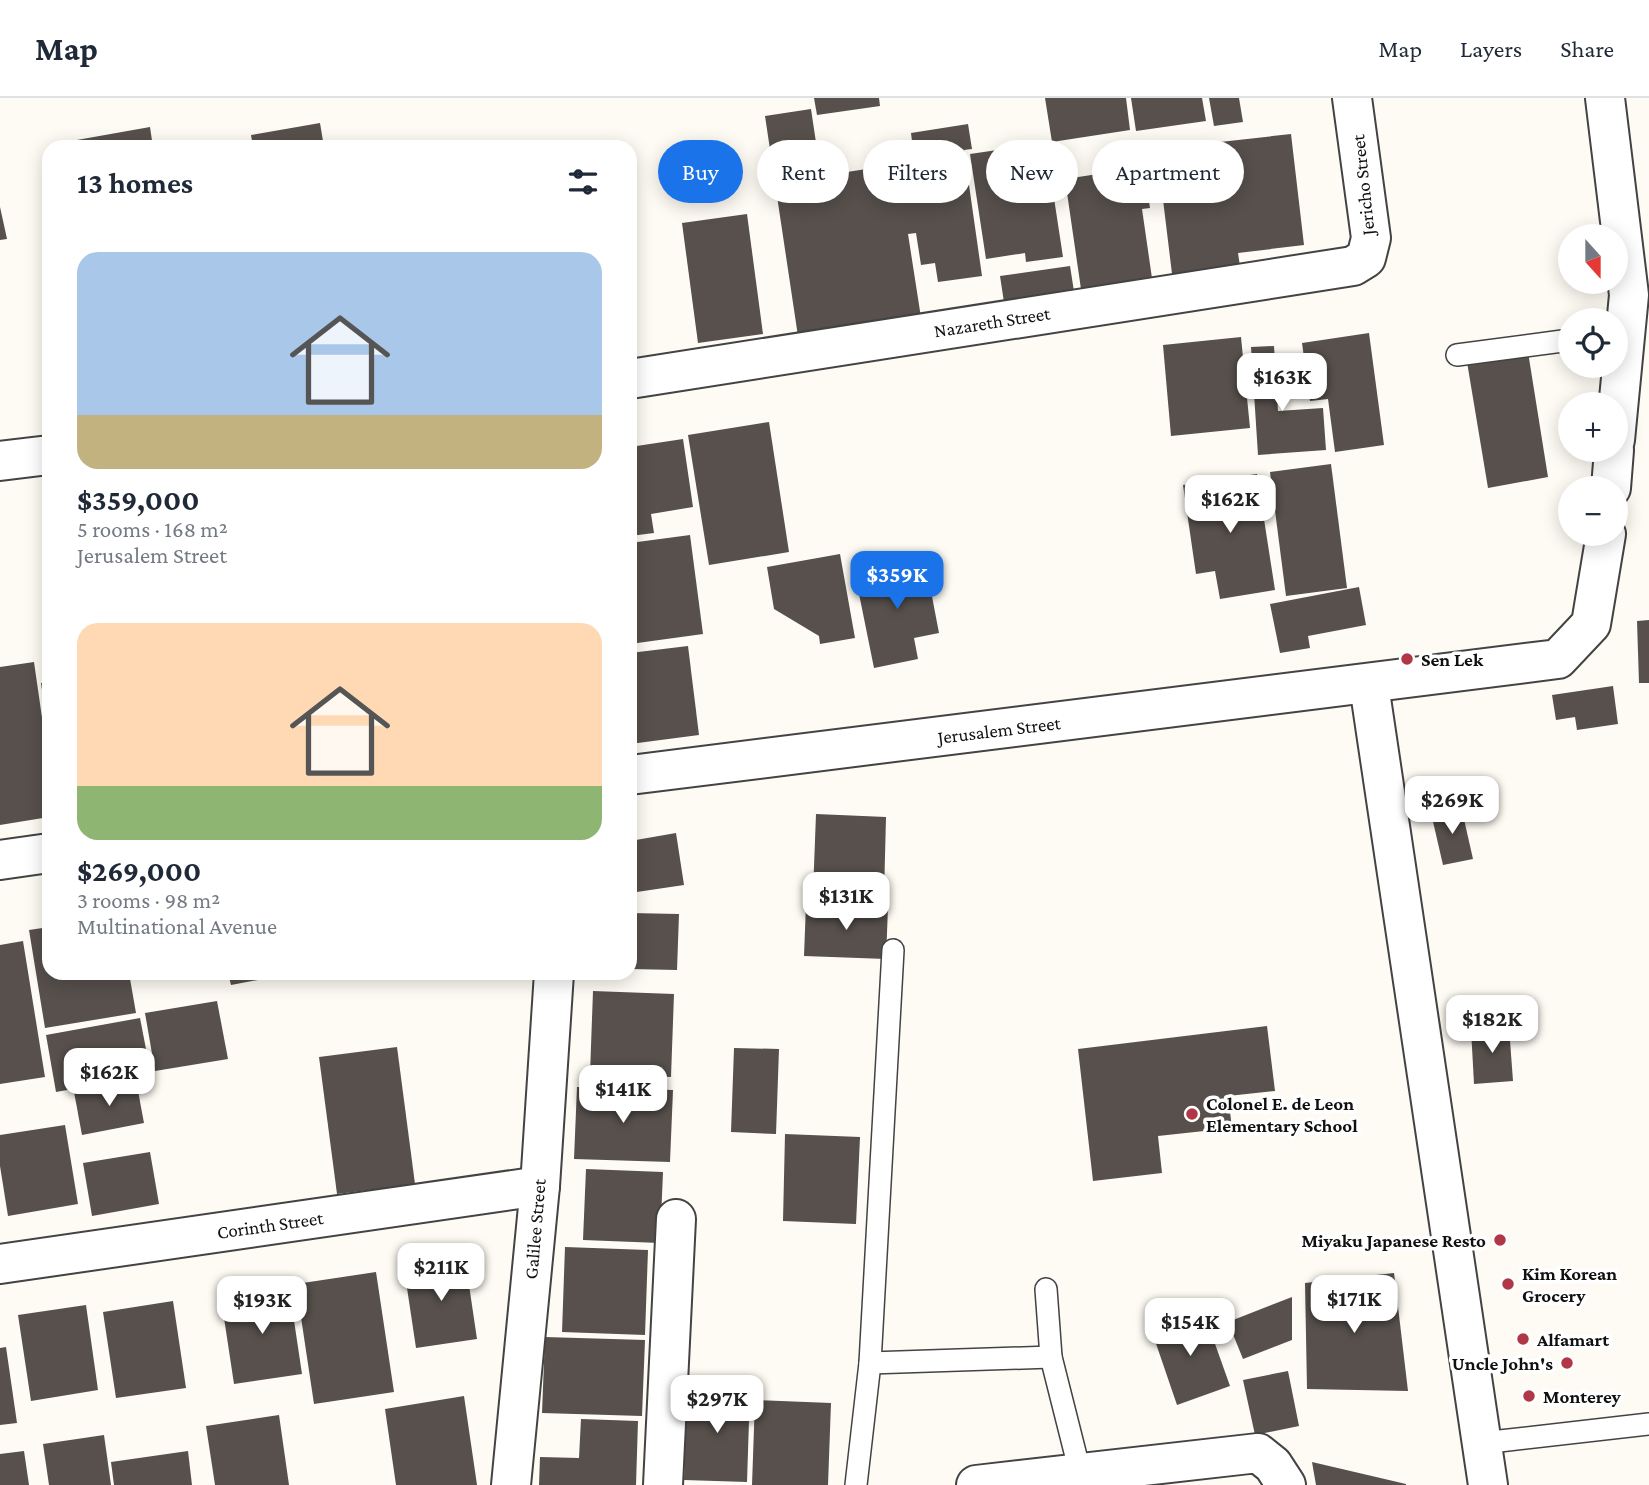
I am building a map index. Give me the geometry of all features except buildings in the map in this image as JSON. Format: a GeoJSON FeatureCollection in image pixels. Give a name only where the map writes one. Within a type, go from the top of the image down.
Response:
{"type":"FeatureCollection","features":[{"type":"Feature","properties":{"kind":"street","name":"Jericho Street"},"geometry":{"type":"LineString","coordinates":[[1353,98],[1371,238],[1366,258],[1353,266]]}},
{"type":"Feature","properties":{"kind":"street"},"geometry":{"type":"LineString","coordinates":[[1605,98],[1638,277],[1628,308]]}},
{"type":"Feature","properties":{"kind":"street","name":"Nazareth Street"},"geometry":{"type":"LineString","coordinates":[[637,378],[1353,266]]}},
{"type":"Feature","properties":{"kind":"street"},"geometry":{"type":"LineString","coordinates":[[0,461],[42,456]]}},
{"type":"Feature","properties":{"kind":"street","name":"Jerusalem Street"},"geometry":{"type":"LineString","coordinates":[[637,774],[1369,685],[1558,659],[1591,624],[1604,546]]}},
{"type":"Feature","properties":{"kind":"street"},"geometry":{"type":"LineString","coordinates":[[1369,685],[1488,1485]]}},
{"type":"Feature","properties":{"kind":"street"},"geometry":{"type":"LineString","coordinates":[[0,860],[42,854]]}},
{"type":"Feature","properties":{"kind":"street","name":"Galilee Street"},"geometry":{"type":"LineString","coordinates":[[511,1485],[540,1186],[554,980]]}},
{"type":"Feature","properties":{"kind":"street","name":"Corinth Street"},"geometry":{"type":"LineString","coordinates":[[0,1264],[540,1186]]}},
{"type":"Feature","properties":{"kind":"street"},"geometry":{"type":"LineString","coordinates":[[663,1485],[676,1219]]}},
{"type":"Feature","properties":{"kind":"street"},"geometry":{"type":"LineString","coordinates":[[976,1485],[1258,1453],[1273,1465],[1286,1485]]}},
{"type":"Feature","properties":{"kind":"lane"},"geometry":{"type":"LineString","coordinates":[[1457,355],[1558,342]]}},
{"type":"Feature","properties":{"kind":"lane"},"geometry":{"type":"LineString","coordinates":[[856,1485],[870,1363],[894,950]]}},
{"type":"Feature","properties":{"kind":"lane"},"geometry":{"type":"LineString","coordinates":[[1046,1289],[1051,1357],[1080,1472]]}},
{"type":"Feature","properties":{"kind":"lane"},"geometry":{"type":"LineString","coordinates":[[870,1363],[1051,1357]]}},
{"type":"Feature","properties":{"kind":"lane"},"geometry":{"type":"LineString","coordinates":[[1482,1443],[1649,1424]]}},
{"type":"Feature","properties":{"kind":"place","name":"Sen Lek"},"geometry":{"type":"Point","coordinates":[1407,659]}},
{"type":"Feature","properties":{"kind":"place","name":"Colonel E. de Leon Elementary School"},"geometry":{"type":"Point","coordinates":[1192,1114]}},
{"type":"Feature","properties":{"kind":"place","name":"Miyaku Japanese Resto"},"geometry":{"type":"Point","coordinates":[1500,1240]}},
{"type":"Feature","properties":{"kind":"place","name":"Kim Korean Grocery"},"geometry":{"type":"Point","coordinates":[1508,1284]}},
{"type":"Feature","properties":{"kind":"place","name":"Alfamart"},"geometry":{"type":"Point","coordinates":[1523,1339]}},
{"type":"Feature","properties":{"kind":"place","name":"Uncle John's"},"geometry":{"type":"Point","coordinates":[1567,1363]}},
{"type":"Feature","properties":{"kind":"place","name":"Monterey"},"geometry":{"type":"Point","coordinates":[1529,1396]}}]}
